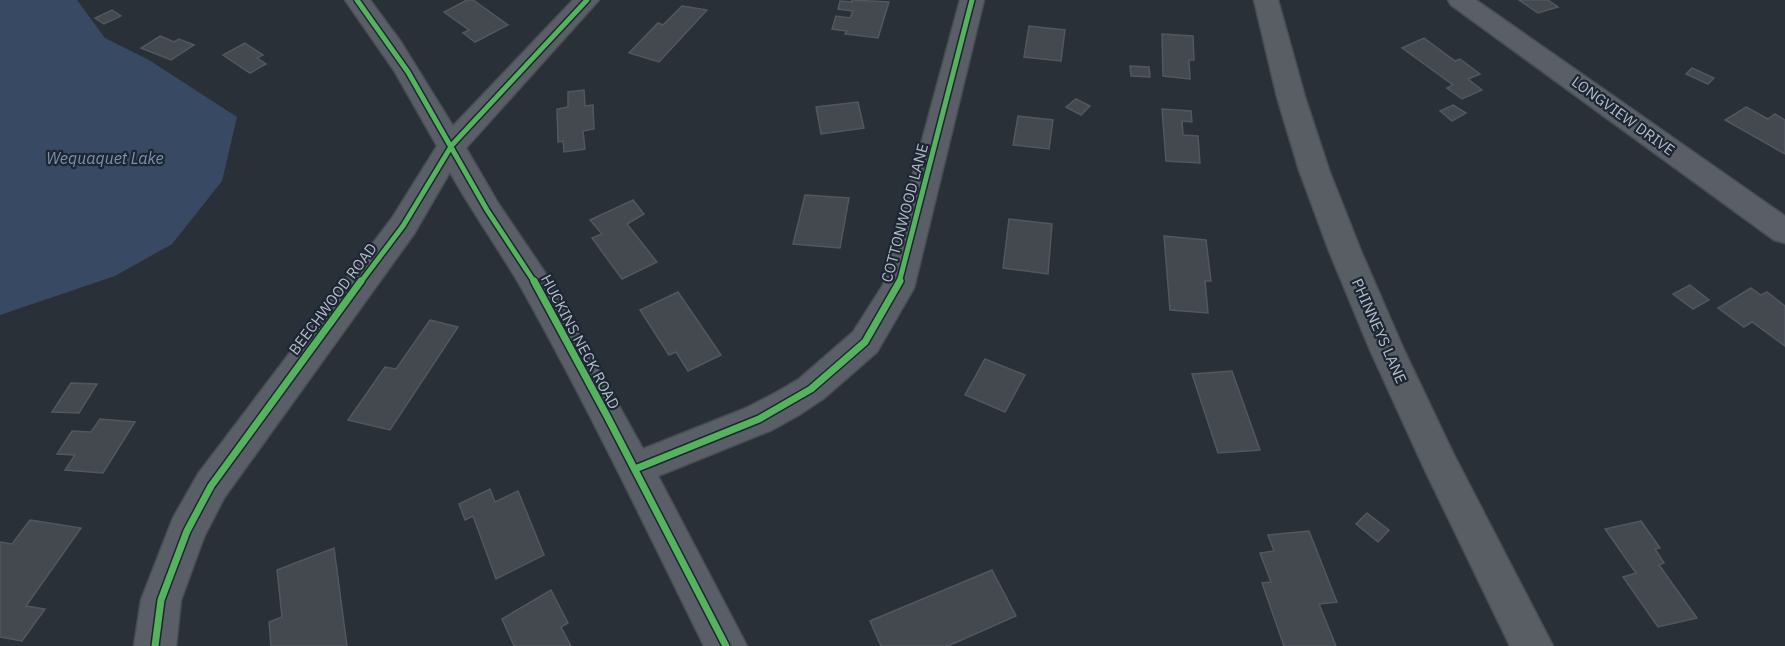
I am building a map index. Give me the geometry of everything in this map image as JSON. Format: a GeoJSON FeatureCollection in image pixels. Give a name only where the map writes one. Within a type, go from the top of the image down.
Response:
{"type":"FeatureCollection","features":[{"type":"Feature","properties":{"kind":"main road","name":"PHINNEYS LANE"},"geometry":{"type":"LineString","coordinates":[[1266,0],[1291,97],[1307,148],[1353,272],[1440,464],[1503,593],[1532,646]]}},
{"type":"Feature","properties":{"kind":"street","name":"HUCKINS NECK ROAD"},"geometry":{"type":"LineString","coordinates":[[357,0],[390,43],[452,145],[481,199],[532,277],[635,469],[726,646]]}},
{"type":"Feature","properties":{"kind":"street","name":"BEECHWOOD ROAD"},"geometry":{"type":"LineString","coordinates":[[155,646],[161,600],[186,531],[211,486],[403,226],[452,145],[587,0]]}},
{"type":"Feature","properties":{"kind":"street","name":"COTTONWOOD LANE"},"geometry":{"type":"LineString","coordinates":[[635,469],[759,418],[787,404],[811,390],[865,342],[898,288],[922,202],[972,0]]}},
{"type":"Feature","properties":{"kind":"street","name":"LONGVIEW DRIVE"},"geometry":{"type":"LineString","coordinates":[[1460,0],[1785,232]]}},
{"type":"Feature","properties":{"kind":"water","name":"Wequaquet Lake"},"geometry":{"type":"Polygon","coordinates":[[[0,0],[77,0],[105,38],[149,60],[237,117],[222,181],[172,244],[115,276],[0,315],[0,0]]]}},
{"type":"Feature","properties":{"kind":"building"},"geometry":{"type":"Polygon","coordinates":[[[467,0],[473,0],[508,25],[475,42],[463,33],[469,30],[444,12],[467,0]]]}},
{"type":"Feature","properties":{"kind":"building"},"geometry":{"type":"Polygon","coordinates":[[[852,0],[889,2],[878,38],[845,34],[847,31],[832,29],[836,16],[850,18],[853,11],[838,9],[840,1],[852,2],[852,0]]]}},
{"type":"Feature","properties":{"kind":"building"},"geometry":{"type":"Polygon","coordinates":[[[1519,0],[1548,0],[1558,7],[1538,13],[1519,0]]]}},
{"type":"Feature","properties":{"kind":"building"},"geometry":{"type":"Polygon","coordinates":[[[682,6],[707,10],[659,62],[629,53],[658,23],[663,25],[682,6]]]}},
{"type":"Feature","properties":{"kind":"building"},"geometry":{"type":"Polygon","coordinates":[[[112,10],[121,16],[104,24],[95,18],[112,10]]]}},
{"type":"Feature","properties":{"kind":"building"},"geometry":{"type":"Polygon","coordinates":[[[1029,26],[1065,30],[1061,61],[1024,57],[1029,26]]]}},
{"type":"Feature","properties":{"kind":"building"},"geometry":{"type":"Polygon","coordinates":[[[1162,34],[1193,36],[1194,60],[1189,60],[1190,79],[1163,76],[1162,34]]]}},
{"type":"Feature","properties":{"kind":"building"},"geometry":{"type":"Polygon","coordinates":[[[160,36],[174,42],[179,39],[194,45],[171,60],[141,48],[160,36]]]}},
{"type":"Feature","properties":{"kind":"building"},"geometry":{"type":"Polygon","coordinates":[[[1424,38],[1455,61],[1460,59],[1480,74],[1468,79],[1482,90],[1462,99],[1447,88],[1453,85],[1402,48],[1424,38]]]}},
{"type":"Feature","properties":{"kind":"building"},"geometry":{"type":"Polygon","coordinates":[[[245,43],[263,55],[257,58],[266,64],[250,73],[223,55],[245,43]]]}},
{"type":"Feature","properties":{"kind":"building"},"geometry":{"type":"Polygon","coordinates":[[[1130,66],[1149,67],[1150,77],[1131,76],[1130,66]]]}},
{"type":"Feature","properties":{"kind":"building"},"geometry":{"type":"Polygon","coordinates":[[[1692,68],[1714,78],[1708,84],[1686,74],[1692,68]]]}},
{"type":"Feature","properties":{"kind":"building"},"geometry":{"type":"Polygon","coordinates":[[[584,90],[585,106],[593,105],[594,129],[583,131],[585,149],[564,152],[563,141],[558,142],[557,109],[568,107],[568,92],[584,90]]]}},
{"type":"Feature","properties":{"kind":"building"},"geometry":{"type":"Polygon","coordinates":[[[1076,99],[1090,106],[1081,115],[1066,107],[1076,99]]]}},
{"type":"Feature","properties":{"kind":"building"},"geometry":{"type":"Polygon","coordinates":[[[858,102],[864,128],[821,134],[816,107],[858,102]]]}},
{"type":"Feature","properties":{"kind":"building"},"geometry":{"type":"Polygon","coordinates":[[[1453,105],[1466,113],[1452,121],[1440,111],[1453,105]]]}},
{"type":"Feature","properties":{"kind":"building"},"geometry":{"type":"Polygon","coordinates":[[[1746,107],[1768,119],[1775,114],[1785,120],[1785,154],[1725,120],[1746,107]]]}},
{"type":"Feature","properties":{"kind":"building"},"geometry":{"type":"Polygon","coordinates":[[[1162,109],[1191,111],[1192,122],[1182,121],[1183,135],[1198,136],[1200,163],[1166,161],[1162,109]]]}},
{"type":"Feature","properties":{"kind":"building"},"geometry":{"type":"Polygon","coordinates":[[[1018,116],[1053,120],[1049,149],[1013,145],[1018,116]]]}},
{"type":"Feature","properties":{"kind":"building"},"geometry":{"type":"Polygon","coordinates":[[[805,195],[849,198],[840,248],[793,244],[805,195]]]}},
{"type":"Feature","properties":{"kind":"building"},"geometry":{"type":"Polygon","coordinates":[[[633,200],[644,214],[627,224],[657,262],[622,279],[592,238],[602,234],[590,220],[633,200]]]}},
{"type":"Feature","properties":{"kind":"building"},"geometry":{"type":"Polygon","coordinates":[[[1009,219],[1052,224],[1048,274],[1003,268],[1009,219]]]}},
{"type":"Feature","properties":{"kind":"building"},"geometry":{"type":"Polygon","coordinates":[[[1164,236],[1206,240],[1211,281],[1205,281],[1208,313],[1170,310],[1164,236]]]}},
{"type":"Feature","properties":{"kind":"building"},"geometry":{"type":"Polygon","coordinates":[[[1690,285],[1709,300],[1693,309],[1673,294],[1690,285]]]}},
{"type":"Feature","properties":{"kind":"building"},"geometry":{"type":"Polygon","coordinates":[[[1751,288],[1761,295],[1767,292],[1785,306],[1785,346],[1752,322],[1744,327],[1718,308],[1751,288]]]}},
{"type":"Feature","properties":{"kind":"building"},"geometry":{"type":"Polygon","coordinates":[[[678,292],[721,355],[688,371],[676,352],[669,355],[640,310],[678,292]]]}},
{"type":"Feature","properties":{"kind":"building"},"geometry":{"type":"Polygon","coordinates":[[[430,320],[458,327],[390,430],[348,420],[385,367],[396,369],[430,320]]]}},
{"type":"Feature","properties":{"kind":"building"},"geometry":{"type":"Polygon","coordinates":[[[985,359],[1025,375],[1005,412],[965,395],[985,359]]]}},
{"type":"Feature","properties":{"kind":"building"},"geometry":{"type":"Polygon","coordinates":[[[1232,371],[1260,450],[1218,453],[1192,374],[1232,371]]]}},
{"type":"Feature","properties":{"kind":"building"},"geometry":{"type":"Polygon","coordinates":[[[71,383],[97,384],[79,413],[52,412],[71,383]]]}},
{"type":"Feature","properties":{"kind":"building"},"geometry":{"type":"Polygon","coordinates":[[[100,419],[135,422],[103,473],[65,470],[75,455],[57,454],[72,431],[91,432],[100,419]]]}},
{"type":"Feature","properties":{"kind":"building"},"geometry":{"type":"Polygon","coordinates":[[[490,489],[495,502],[518,491],[544,555],[496,579],[473,516],[465,520],[459,504],[490,489]]]}},
{"type":"Feature","properties":{"kind":"building"},"geometry":{"type":"Polygon","coordinates":[[[1367,513],[1389,530],[1378,542],[1356,524],[1367,513]]]}},
{"type":"Feature","properties":{"kind":"building"},"geometry":{"type":"Polygon","coordinates":[[[30,520],[81,528],[26,606],[45,609],[22,641],[0,637],[0,542],[12,544],[30,520]]]}},
{"type":"Feature","properties":{"kind":"building"},"geometry":{"type":"Polygon","coordinates":[[[1641,521],[1660,548],[1655,549],[1664,563],[1659,565],[1697,618],[1658,627],[1623,577],[1636,573],[1605,529],[1641,521]]]}},
{"type":"Feature","properties":{"kind":"building"},"geometry":{"type":"Polygon","coordinates":[[[1309,531],[1337,602],[1319,604],[1336,646],[1284,646],[1262,583],[1271,582],[1260,553],[1274,551],[1268,535],[1309,531]]]}},
{"type":"Feature","properties":{"kind":"building"},"geometry":{"type":"Polygon","coordinates":[[[334,548],[347,646],[271,646],[269,622],[282,617],[277,570],[334,548]]]}},
{"type":"Feature","properties":{"kind":"building"},"geometry":{"type":"Polygon","coordinates":[[[992,570],[1016,616],[948,646],[881,646],[870,621],[992,570]]]}},
{"type":"Feature","properties":{"kind":"building"},"geometry":{"type":"Polygon","coordinates":[[[551,590],[568,623],[561,627],[571,646],[514,646],[502,619],[551,590]]]}},
{"type":"Feature","properties":{"kind":"cycle path"},"geometry":{"type":"LineString","coordinates":[[357,0],[408,72],[487,210],[533,280],[607,416],[726,646]]}},
{"type":"Feature","properties":{"kind":"cycle path"},"geometry":{"type":"LineString","coordinates":[[155,646],[161,600],[187,531],[211,486],[403,226],[452,145],[587,0]]}},
{"type":"Feature","properties":{"kind":"cycle path"},"geometry":{"type":"LineString","coordinates":[[635,469],[759,419],[787,404],[811,389],[865,342],[898,288],[972,0]]}}]}
